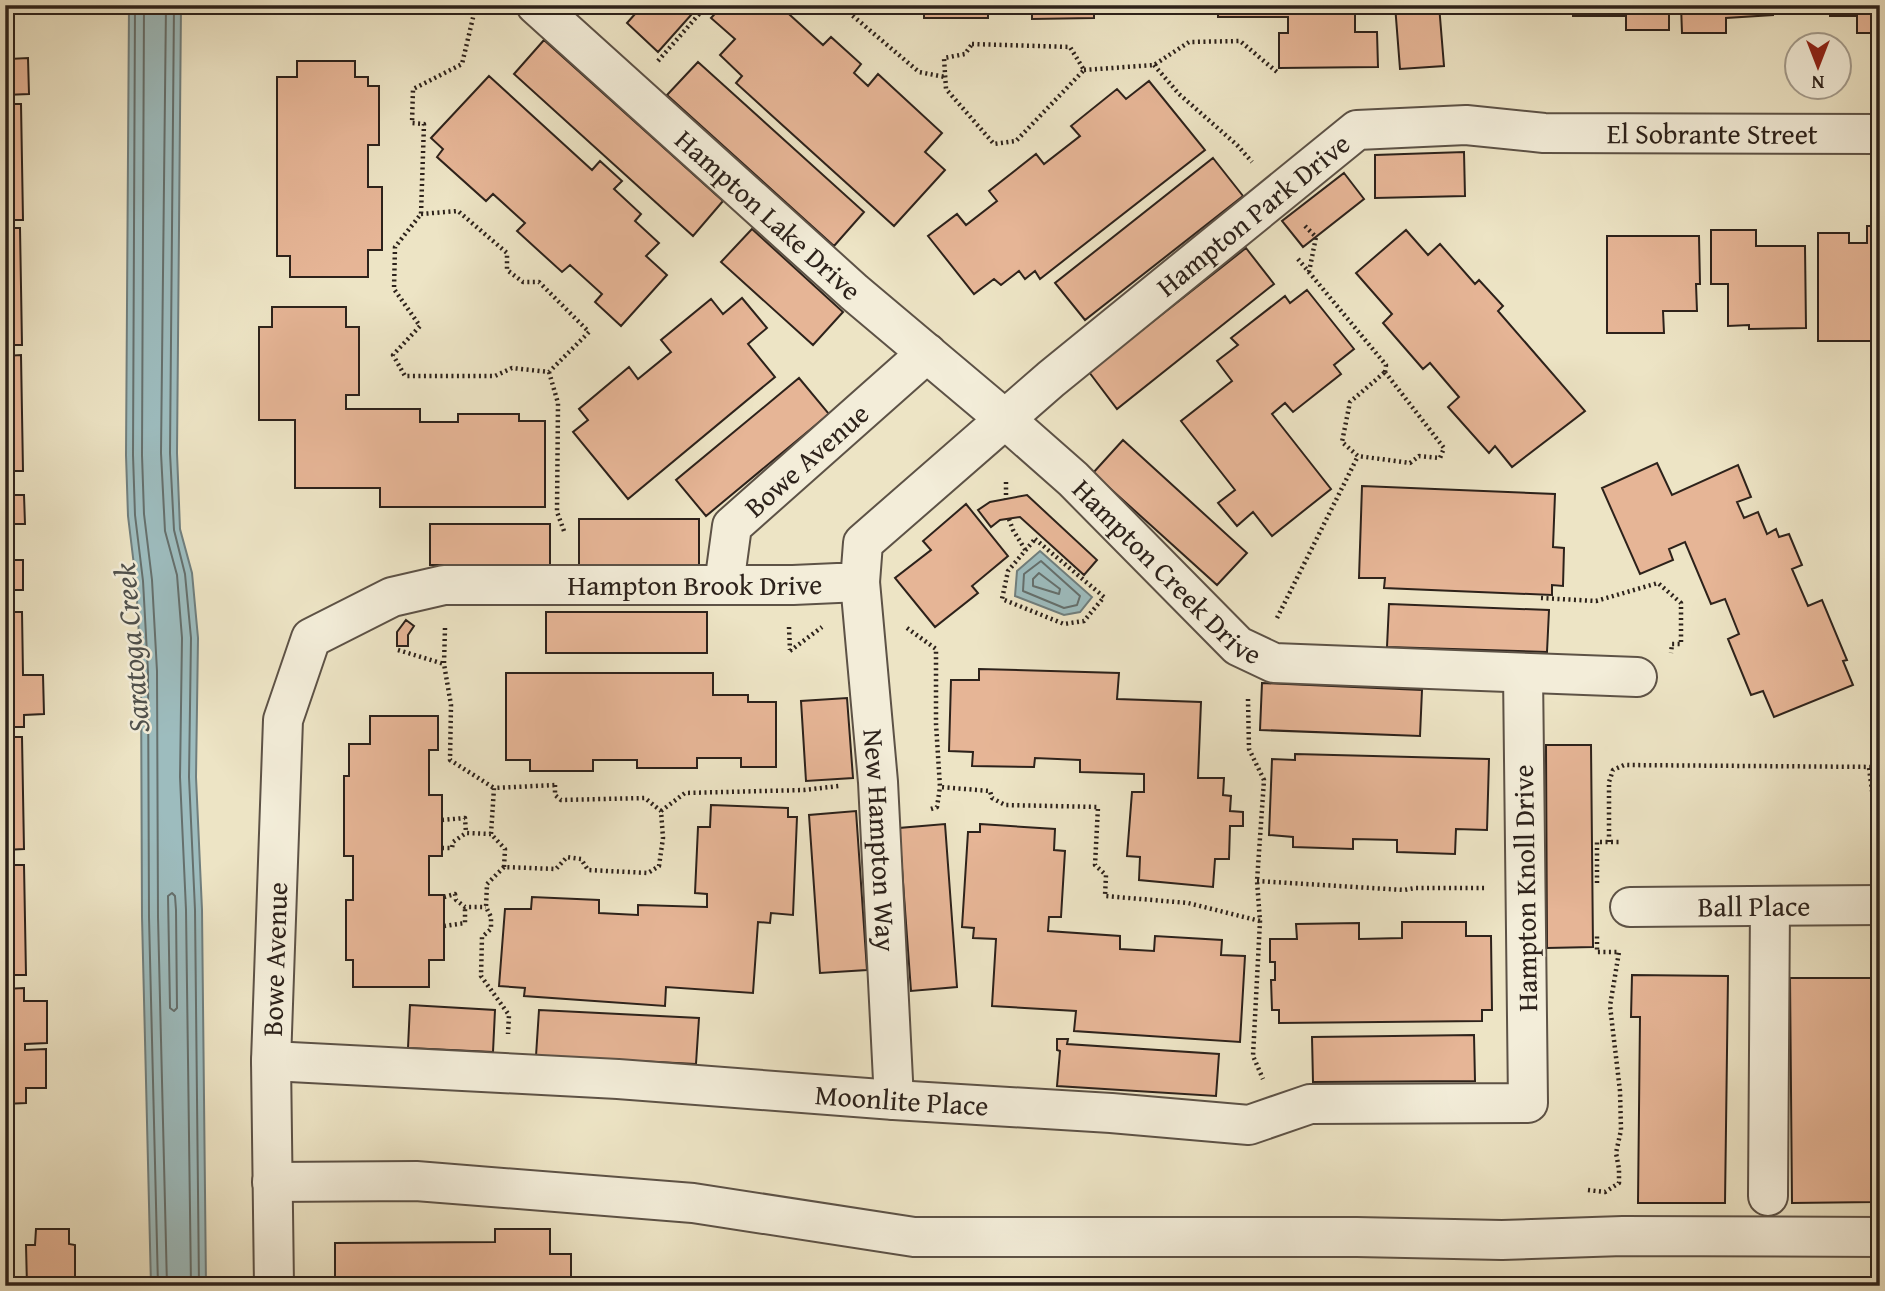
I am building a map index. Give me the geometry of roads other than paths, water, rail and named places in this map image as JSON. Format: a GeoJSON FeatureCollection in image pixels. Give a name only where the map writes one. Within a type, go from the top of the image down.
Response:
{"type":"FeatureCollection","features":[{"type":"Feature","properties":{"kind":"street","name":"Hampton Lake Drive"},"geometry":{"type":"LineString","coordinates":[[536,5],[854,292],[1006,420]]}},
{"type":"Feature","properties":{"kind":"street","name":"Hampton Park Drive"},"geometry":{"type":"LineString","coordinates":[[1006,420],[1051,379],[1357,130],[1466,125],[1544,133]]}},
{"type":"Feature","properties":{"kind":"street","name":"El Sobrante Street"},"geometry":{"type":"LineString","coordinates":[[1544,133],[1880,134]]}},
{"type":"Feature","properties":{"kind":"street","name":"Bowe Avenue"},"geometry":{"type":"LineString","coordinates":[[724,585],[732,526],[927,353]]}},
{"type":"Feature","properties":{"kind":"street","name":"Hampton Brook Drive"},"geometry":{"type":"LineString","coordinates":[[311,638],[392,597],[444,585],[793,585],[860,582],[863,544],[958,458],[1006,420]]}},
{"type":"Feature","properties":{"kind":"street","name":"Hampton Creek Drive"},"geometry":{"type":"LineString","coordinates":[[1006,420],[1073,479],[1238,646],[1274,663],[1637,677]]}},
{"type":"Feature","properties":{"kind":"street","name":"New Hampton Way"},"geometry":{"type":"LineString","coordinates":[[860,582],[878,782],[894,1100]]}},
{"type":"Feature","properties":{"kind":"street","name":"Bowe Avenue"},"geometry":{"type":"LineString","coordinates":[[274,1286],[271,1061],[283,720],[311,638]]}},
{"type":"Feature","properties":{"kind":"street","name":"Hampton Knoll Drive"},"geometry":{"type":"LineString","coordinates":[[1522,673],[1528,1103]]}},
{"type":"Feature","properties":{"kind":"street","name":"Ball Place"},"geometry":{"type":"LineString","coordinates":[[1630,907],[1880,905]]}},
{"type":"Feature","properties":{"kind":"street"},"geometry":{"type":"LineString","coordinates":[[1768,1196],[1769,906]]}},
{"type":"Feature","properties":{"kind":"street","name":"Moonlite Place"},"geometry":{"type":"LineString","coordinates":[[271,1061],[506,1073],[1111,1113],[1249,1125],[1310,1104],[1528,1103]]}},
{"type":"Feature","properties":{"kind":"street"},"geometry":{"type":"LineString","coordinates":[[272,1182],[416,1181],[680,1202],[914,1237],[1357,1237],[1502,1240],[1623,1236],[1880,1237]]}},
{"type":"Feature","properties":{"kind":"water"},"geometry":{"type":"Polygon","coordinates":[[[129,5],[181,5],[177,453],[180,529],[192,573],[198,638],[196,777],[202,910],[206,1286],[151,1286],[142,917],[141,672],[136,582],[128,516],[126,455],[129,5]]]}},
{"type":"Feature","properties":{"kind":"water"},"geometry":{"type":"Polygon","coordinates":[[[1040,551],[1092,597],[1080,612],[1064,615],[1015,596],[1017,571],[1040,551]]]}},
{"type":"Feature","properties":{"kind":"water label","name":"Saratoga Creek"},"geometry":{"type":"Point","coordinates":[132,648]}}]}
